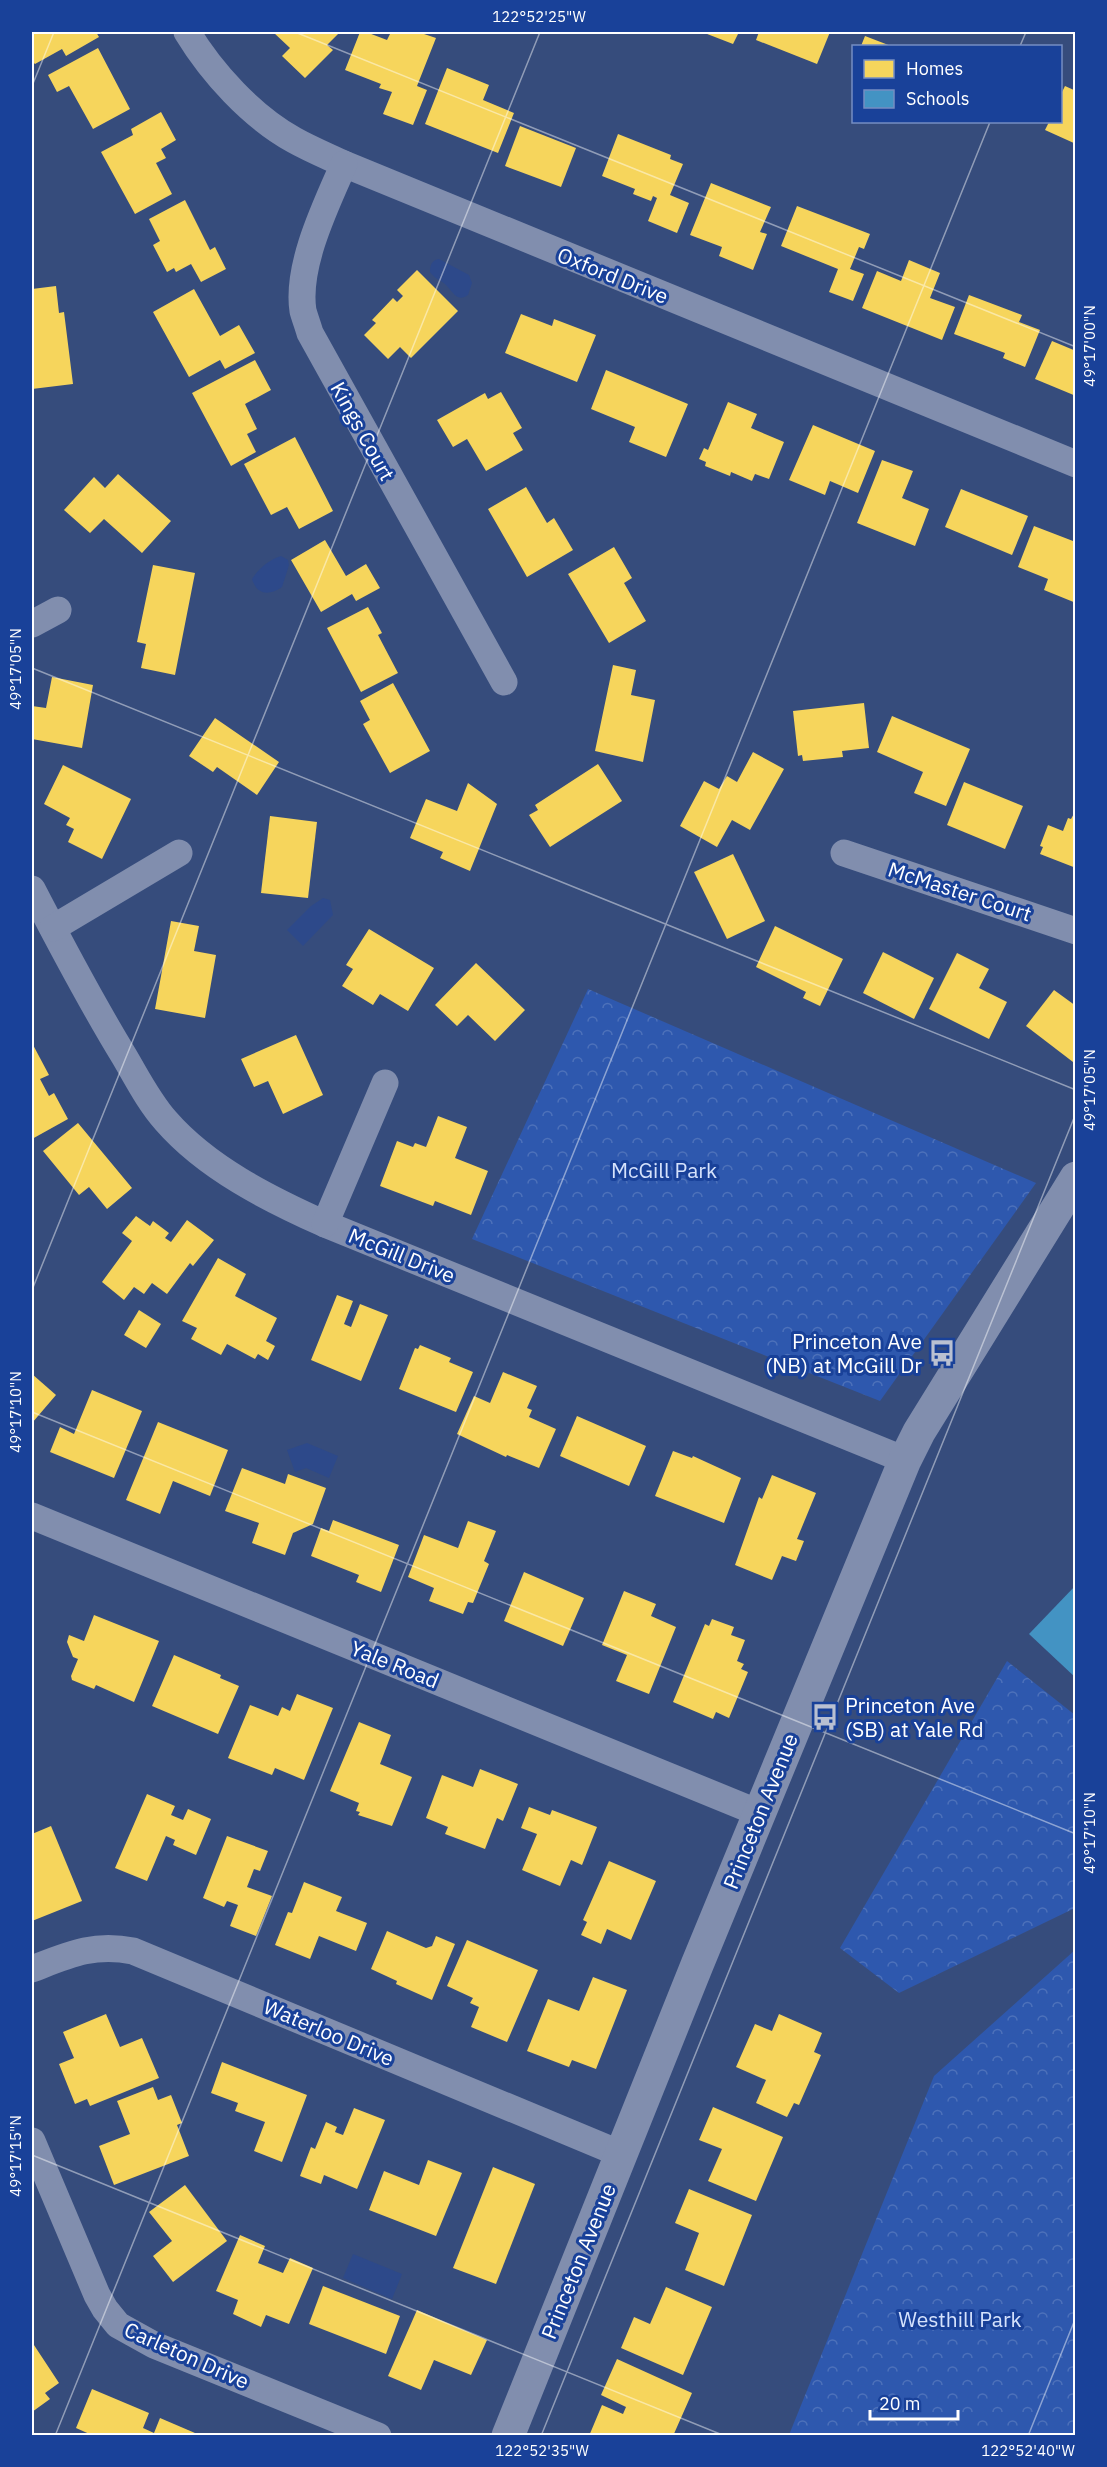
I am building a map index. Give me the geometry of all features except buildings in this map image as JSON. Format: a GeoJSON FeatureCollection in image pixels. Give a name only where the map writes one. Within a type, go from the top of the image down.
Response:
{"type":"FeatureCollection","features":[{"type":"Feature","properties":{"kind":"street","name":"Oxford Drive"},"geometry":{"type":"LineString","coordinates":[[187,32],[210,64],[255,111],[293,140],[344,164],[1076,464]]}},
{"type":"Feature","properties":{"kind":"street","name":"Kings Court"},"geometry":{"type":"LineString","coordinates":[[344,164],[309,256],[303,282],[303,310],[310,333],[504,682]]}},
{"type":"Feature","properties":{"kind":"street"},"geometry":{"type":"LineString","coordinates":[[32,624],[58,610]]}},
{"type":"Feature","properties":{"kind":"street"},"geometry":{"type":"LineString","coordinates":[[52,928],[178,853]]}},
{"type":"Feature","properties":{"kind":"street","name":"McMaster Court"},"geometry":{"type":"LineString","coordinates":[[844,854],[1076,931]]}},
{"type":"Feature","properties":{"kind":"street","name":"McGill Drive"},"geometry":{"type":"LineString","coordinates":[[32,889],[102,1021],[149,1098],[166,1121],[206,1156],[254,1190],[326,1224],[905,1460]]}},
{"type":"Feature","properties":{"kind":"street"},"geometry":{"type":"LineString","coordinates":[[326,1224],[385,1083]]}},
{"type":"Feature","properties":{"kind":"street","name":"Princeton Avenue"},"geometry":{"type":"LineString","coordinates":[[508,2436],[759,1813],[905,1460],[919,1432],[1025,1257],[1076,1178]]}},
{"type":"Feature","properties":{"kind":"street","name":"Yale Road"},"geometry":{"type":"LineString","coordinates":[[32,1516],[759,1813]]}},
{"type":"Feature","properties":{"kind":"street","name":"Waterloo Drive"},"geometry":{"type":"LineString","coordinates":[[32,1969],[94,1948],[133,1951],[621,2154]]}},
{"type":"Feature","properties":{"kind":"street","name":"Carleton Drive"},"geometry":{"type":"LineString","coordinates":[[32,2141],[97,2295],[118,2325],[154,2345],[378,2436]]}},
{"type":"Feature","properties":{"kind":"green space","name":"McGill Park"},"geometry":{"type":"Polygon","coordinates":[[[588,989],[1036,1183],[880,1401],[472,1239],[588,989]]]}},
{"type":"Feature","properties":{"kind":"green space"},"geometry":{"type":"Polygon","coordinates":[[[1007,1661],[1075,1715],[1075,1908],[899,1993],[840,1948],[1007,1661]]]}},
{"type":"Feature","properties":{"kind":"green space","name":"Westhill Park"},"geometry":{"type":"Polygon","coordinates":[[[1075,1950],[1075,2435],[789,2435],[934,2076],[1075,1950]]]}},
{"type":"Feature","properties":{"kind":"shaded area"},"geometry":{"type":"Polygon","coordinates":[[[439,259],[469,275],[472,283],[468,295],[458,297],[430,272],[432,263],[439,259]]]}},
{"type":"Feature","properties":{"kind":"shaded area"},"geometry":{"type":"Polygon","coordinates":[[[281,556],[288,560],[289,565],[282,587],[268,593],[260,591],[252,579],[265,565],[281,556]]]}},
{"type":"Feature","properties":{"kind":"shaded area"},"geometry":{"type":"Polygon","coordinates":[[[323,898],[330,900],[333,915],[303,946],[287,930],[311,906],[323,898]]]}},
{"type":"Feature","properties":{"kind":"shaded area"},"geometry":{"type":"Polygon","coordinates":[[[307,1443],[338,1456],[329,1478],[306,1468],[295,1472],[287,1450],[307,1443]]]}},
{"type":"Feature","properties":{"kind":"shaded area"},"geometry":{"type":"Polygon","coordinates":[[[353,2254],[402,2274],[392,2299],[343,2278],[353,2254]]]}},
{"type":"Feature","properties":{"kind":"place","name":"Princeton Ave (NB) at McGill Dr"},"geometry":{"type":"Point","coordinates":[942,1353]}},
{"type":"Feature","properties":{"kind":"place","name":"Princeton Ave (SB) at Yale Rd"},"geometry":{"type":"Point","coordinates":[825,1717]}}]}
